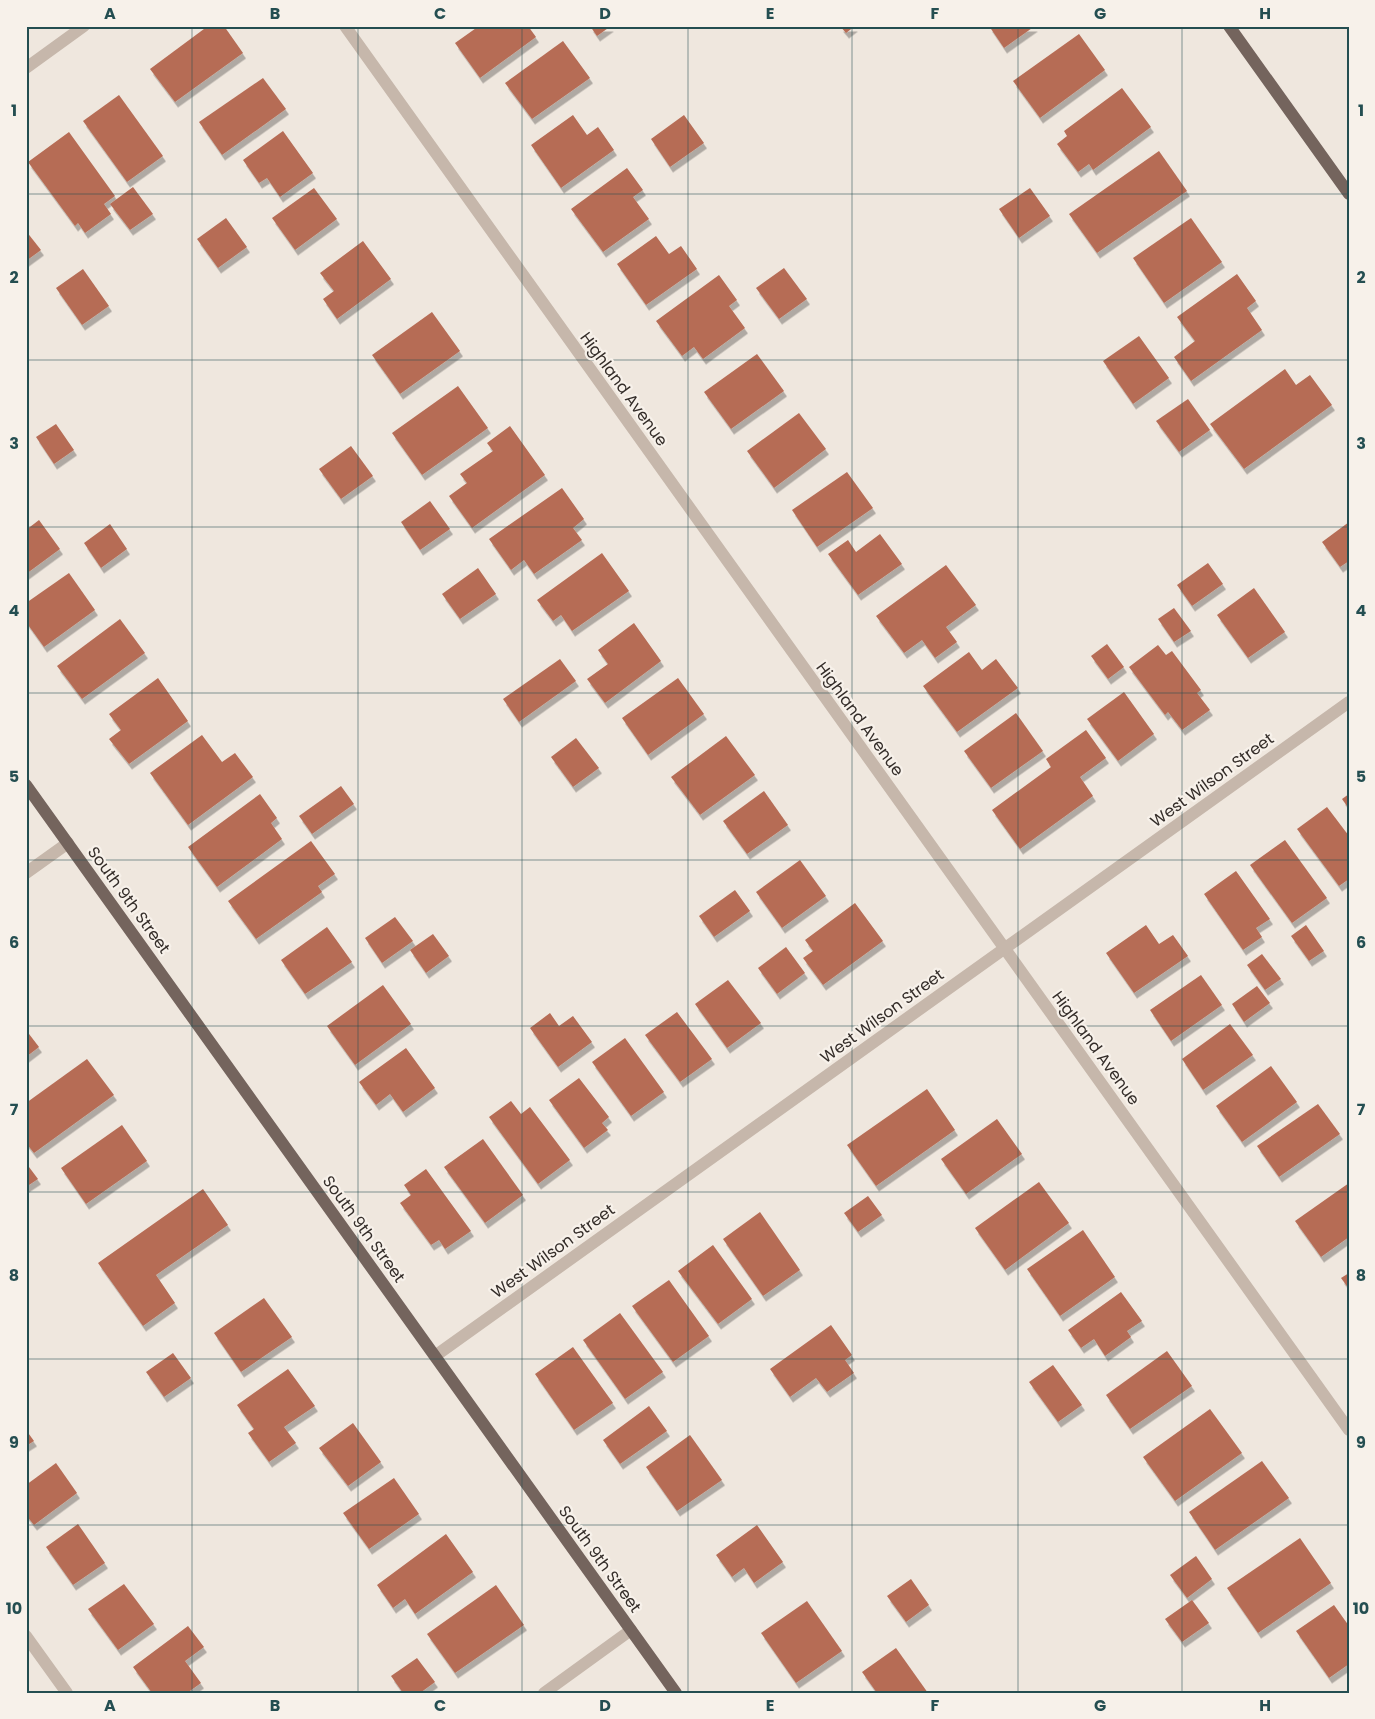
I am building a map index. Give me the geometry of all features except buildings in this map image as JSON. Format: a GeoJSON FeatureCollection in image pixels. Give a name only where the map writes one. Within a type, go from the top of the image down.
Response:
{"type":"FeatureCollection","features":[{"type":"Feature","properties":{"kind":"main road"},"geometry":{"type":"LineString","coordinates":[[1229,26],[1349,194]]}},
{"type":"Feature","properties":{"kind":"main road","name":"South 9th Street"},"geometry":{"type":"LineString","coordinates":[[26,784],[676,1693]]}},
{"type":"Feature","properties":{"kind":"street"},"geometry":{"type":"LineString","coordinates":[[26,68],[84,26]]}},
{"type":"Feature","properties":{"kind":"street","name":"Highland Avenue"},"geometry":{"type":"LineString","coordinates":[[345,26],[1349,1430]]}},
{"type":"Feature","properties":{"kind":"street","name":"West Wilson Street"},"geometry":{"type":"LineString","coordinates":[[435,1356],[1349,702]]}},
{"type":"Feature","properties":{"kind":"street"},"geometry":{"type":"LineString","coordinates":[[26,873],[68,843]]}},
{"type":"Feature","properties":{"kind":"street"},"geometry":{"type":"LineString","coordinates":[[544,1693],[631,1630]]}},
{"type":"Feature","properties":{"kind":"street"},"geometry":{"type":"LineString","coordinates":[[26,1636],[67,1693]]}}]}
